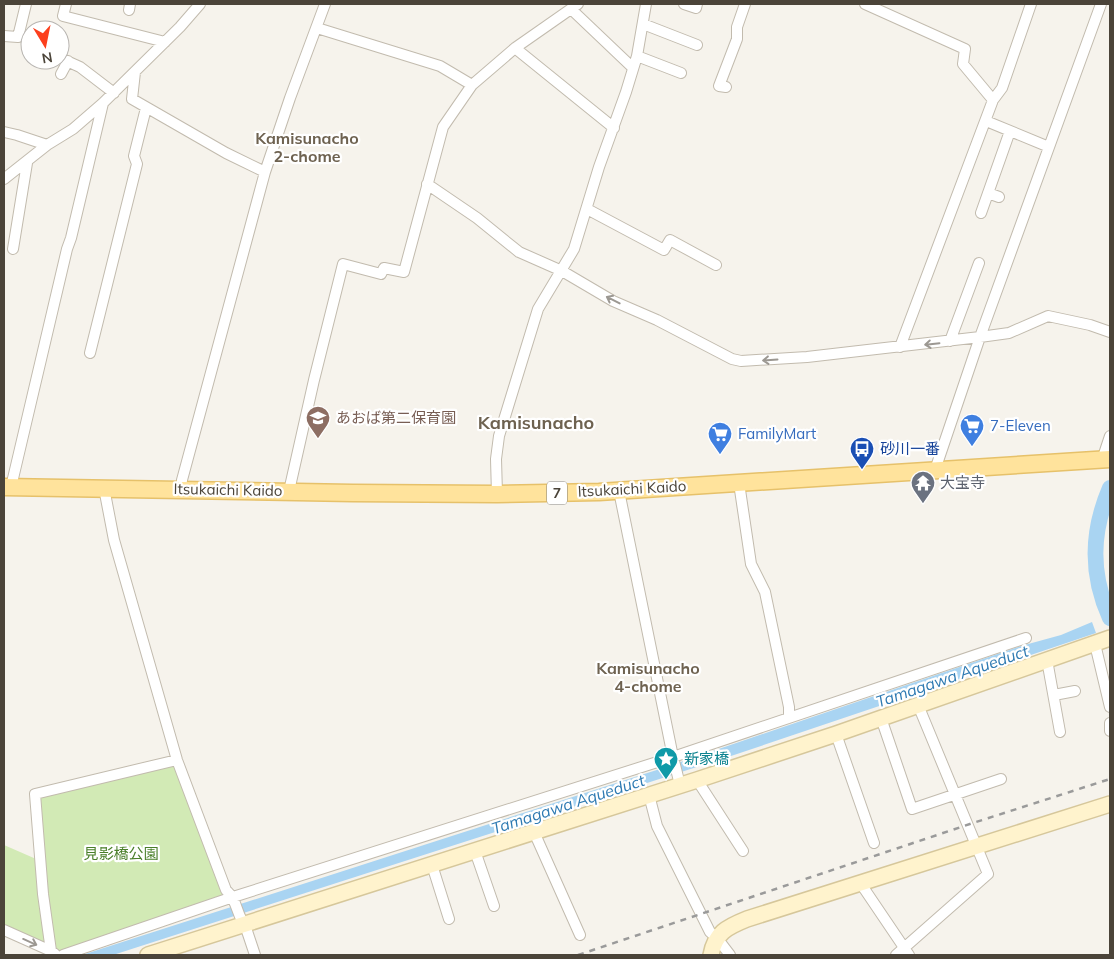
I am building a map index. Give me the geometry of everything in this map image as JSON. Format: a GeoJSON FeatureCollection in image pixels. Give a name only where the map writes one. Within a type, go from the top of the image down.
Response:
{"type":"FeatureCollection","features":[{"type":"Feature","properties":{"kind":"main road","name":"Itsukaichi Kaido"},"geometry":{"type":"LineString","coordinates":[[7,487],[497,494],[601,487],[619,492],[1107,459]]}},
{"type":"Feature","properties":{"kind":"street"},"geometry":{"type":"LineString","coordinates":[[4,36],[18,37],[26,4]]}},
{"type":"Feature","properties":{"kind":"street"},"geometry":{"type":"LineString","coordinates":[[66,4],[63,16],[165,42]]}},
{"type":"Feature","properties":{"kind":"street"},"geometry":{"type":"LineString","coordinates":[[4,179],[27,163],[47,145],[73,129],[103,103],[165,42],[200,4]]}},
{"type":"Feature","properties":{"kind":"street"},"geometry":{"type":"LineString","coordinates":[[181,490],[265,172],[325,4]]}},
{"type":"Feature","properties":{"kind":"street"},"geometry":{"type":"LineString","coordinates":[[497,494],[496,459],[499,436],[538,309],[574,249],[599,167],[614,128],[637,56],[646,4]]}},
{"type":"Feature","properties":{"kind":"street"},"geometry":{"type":"LineString","coordinates":[[684,4],[696,8],[697,4]]}},
{"type":"Feature","properties":{"kind":"street"},"geometry":{"type":"LineString","coordinates":[[726,87],[719,86],[737,39],[737,27],[745,4]]}},
{"type":"Feature","properties":{"kind":"street"},"geometry":{"type":"LineString","coordinates":[[865,4],[965,49],[963,64],[993,100]]}},
{"type":"Feature","properties":{"kind":"street"},"geometry":{"type":"LineString","coordinates":[[900,346],[993,100],[1002,88],[1031,4]]}},
{"type":"Feature","properties":{"kind":"street"},"geometry":{"type":"LineString","coordinates":[[935,470],[980,337],[1101,4]]}},
{"type":"Feature","properties":{"kind":"street"},"geometry":{"type":"LineString","coordinates":[[289,491],[343,264],[382,274],[384,268],[404,272],[443,127],[472,85],[515,48],[574,6],[633,68]]}},
{"type":"Feature","properties":{"kind":"street"},"geometry":{"type":"LineString","coordinates":[[643,24],[696,45]]}},
{"type":"Feature","properties":{"kind":"street"},"geometry":{"type":"LineString","coordinates":[[316,28],[440,66],[472,85]]}},
{"type":"Feature","properties":{"kind":"street"},"geometry":{"type":"LineString","coordinates":[[515,48],[614,128]]}},
{"type":"Feature","properties":{"kind":"street"},"geometry":{"type":"LineString","coordinates":[[637,56],[681,73]]}},
{"type":"Feature","properties":{"kind":"street"},"geometry":{"type":"LineString","coordinates":[[70,63],[80,67],[114,93]]}},
{"type":"Feature","properties":{"kind":"street"},"geometry":{"type":"LineString","coordinates":[[61,74],[62,70]]}},
{"type":"Feature","properties":{"kind":"street"},"geometry":{"type":"LineString","coordinates":[[135,72],[132,99],[226,153],[265,172]]}},
{"type":"Feature","properties":{"kind":"street"},"geometry":{"type":"LineString","coordinates":[[7,487],[71,238],[103,103]]}},
{"type":"Feature","properties":{"kind":"street"},"geometry":{"type":"LineString","coordinates":[[90,353],[137,164],[134,156],[146,108]]}},
{"type":"Feature","properties":{"kind":"street"},"geometry":{"type":"LineString","coordinates":[[986,121],[1049,147]]}},
{"type":"Feature","properties":{"kind":"street"},"geometry":{"type":"LineString","coordinates":[[981,213],[1010,131]]}},
{"type":"Feature","properties":{"kind":"street"},"geometry":{"type":"LineString","coordinates":[[4,132],[47,145]]}},
{"type":"Feature","properties":{"kind":"street"},"geometry":{"type":"LineString","coordinates":[[13,250],[27,163]]}},
{"type":"Feature","properties":{"kind":"street"},"geometry":{"type":"LineString","coordinates":[[427,184],[477,218],[519,252],[562,271],[613,301],[658,320],[732,359],[741,361],[807,357],[980,337],[1009,332],[1048,316],[1090,325],[1110,332]]}},
{"type":"Feature","properties":{"kind":"street"},"geometry":{"type":"LineString","coordinates":[[988,193],[999,197]]}},
{"type":"Feature","properties":{"kind":"street"},"geometry":{"type":"LineString","coordinates":[[587,209],[664,250],[670,240],[716,266]]}},
{"type":"Feature","properties":{"kind":"street"},"geometry":{"type":"LineString","coordinates":[[950,341],[979,263]]}},
{"type":"Feature","properties":{"kind":"street"},"geometry":{"type":"LineString","coordinates":[[1107,459],[1110,436]]}},
{"type":"Feature","properties":{"kind":"street"},"geometry":{"type":"LineString","coordinates":[[739,483],[751,564],[765,592],[789,706],[789,718]]}},
{"type":"Feature","properties":{"kind":"street"},"geometry":{"type":"LineString","coordinates":[[104,488],[114,540],[177,760],[226,890],[234,900],[255,955]]}},
{"type":"Feature","properties":{"kind":"street"},"geometry":{"type":"LineString","coordinates":[[619,492],[680,783]]}},
{"type":"Feature","properties":{"kind":"street"},"geometry":{"type":"LineString","coordinates":[[63,955],[674,760],[789,718],[1026,638]]}},
{"type":"Feature","properties":{"kind":"street"},"geometry":{"type":"LineString","coordinates":[[148,955],[243,923],[650,795],[680,783],[697,780],[918,706],[1103,641],[1110,707]]}},
{"type":"Feature","properties":{"kind":"street"},"geometry":{"type":"LineString","coordinates":[[1047,660],[1060,732]]}},
{"type":"Feature","properties":{"kind":"street"},"geometry":{"type":"LineString","coordinates":[[1054,694],[1075,691]]}},
{"type":"Feature","properties":{"kind":"street"},"geometry":{"type":"LineString","coordinates":[[861,884],[903,953],[988,874],[918,706]]}},
{"type":"Feature","properties":{"kind":"street"},"geometry":{"type":"LineString","coordinates":[[881,718],[912,810],[1001,779]]}},
{"type":"Feature","properties":{"kind":"street"},"geometry":{"type":"LineString","coordinates":[[1110,723],[1110,731]]}},
{"type":"Feature","properties":{"kind":"street"},"geometry":{"type":"LineString","coordinates":[[836,734],[874,843]]}},
{"type":"Feature","properties":{"kind":"street"},"geometry":{"type":"LineString","coordinates":[[54,953],[43,894],[35,794],[177,760]]}},
{"type":"Feature","properties":{"kind":"street"},"geometry":{"type":"LineString","coordinates":[[697,780],[743,851]]}},
{"type":"Feature","properties":{"kind":"street"},"geometry":{"type":"LineString","coordinates":[[650,795],[657,826],[710,932],[730,955]]}},
{"type":"Feature","properties":{"kind":"street"},"geometry":{"type":"LineString","coordinates":[[711,955],[717,938],[729,926],[747,919],[1110,804]]}},
{"type":"Feature","properties":{"kind":"street"},"geometry":{"type":"LineString","coordinates":[[534,832],[580,935]]}},
{"type":"Feature","properties":{"kind":"street"},"geometry":{"type":"LineString","coordinates":[[475,851],[494,906]]}},
{"type":"Feature","properties":{"kind":"street"},"geometry":{"type":"LineString","coordinates":[[432,865],[449,919]]}},
{"type":"Feature","properties":{"kind":"street"},"geometry":{"type":"LineString","coordinates":[[4,930],[54,953]]}},
{"type":"Feature","properties":{"kind":"green space","name":"見影橋公園"},"geometry":{"type":"Polygon","coordinates":[[[174,762],[231,901],[58,953],[4,928],[4,845],[43,862],[39,796],[174,762]]]}},
{"type":"Feature","properties":{"kind":"water","name":"Tamagawa Aqueduct"},"geometry":{"type":"Polygon","coordinates":[[[1092,622],[1096,633],[734,755],[113,955],[82,955],[666,767],[1021,646],[1061,635],[1092,622]]]}},
{"type":"Feature","properties":{"kind":"waterway"},"geometry":{"type":"LineString","coordinates":[[1110,488],[1099,521],[1095,553],[1099,585],[1103,602],[1110,618]]}},
{"type":"Feature","properties":{"kind":"railway"},"geometry":{"type":"LineString","coordinates":[[578,955],[1110,779]]}},
{"type":"Feature","properties":{"kind":"place","name":"あおば第二保育園"},"geometry":{"type":"Point","coordinates":[318,439]}},
{"type":"Feature","properties":{"kind":"place","name":"7-Eleven"},"geometry":{"type":"Point","coordinates":[972,447]}},
{"type":"Feature","properties":{"kind":"place","name":"FamilyMart"},"geometry":{"type":"Point","coordinates":[720,455]}},
{"type":"Feature","properties":{"kind":"place","name":"砂川一番"},"geometry":{"type":"Point","coordinates":[862,470]}},
{"type":"Feature","properties":{"kind":"place","name":"大宝寺"},"geometry":{"type":"Point","coordinates":[923,504]}},
{"type":"Feature","properties":{"kind":"place","name":"新家橋"},"geometry":{"type":"Point","coordinates":[666,780]}},
{"type":"Feature","properties":{"kind":"district","name":"Kamisunacho 2-chome"},"geometry":{"type":"Point","coordinates":[307,147]}},
{"type":"Feature","properties":{"kind":"district","name":"Kamisunacho"},"geometry":{"type":"Point","coordinates":[536,423]}},
{"type":"Feature","properties":{"kind":"district","name":"Kamisunacho 4-chome"},"geometry":{"type":"Point","coordinates":[648,677]}}]}
